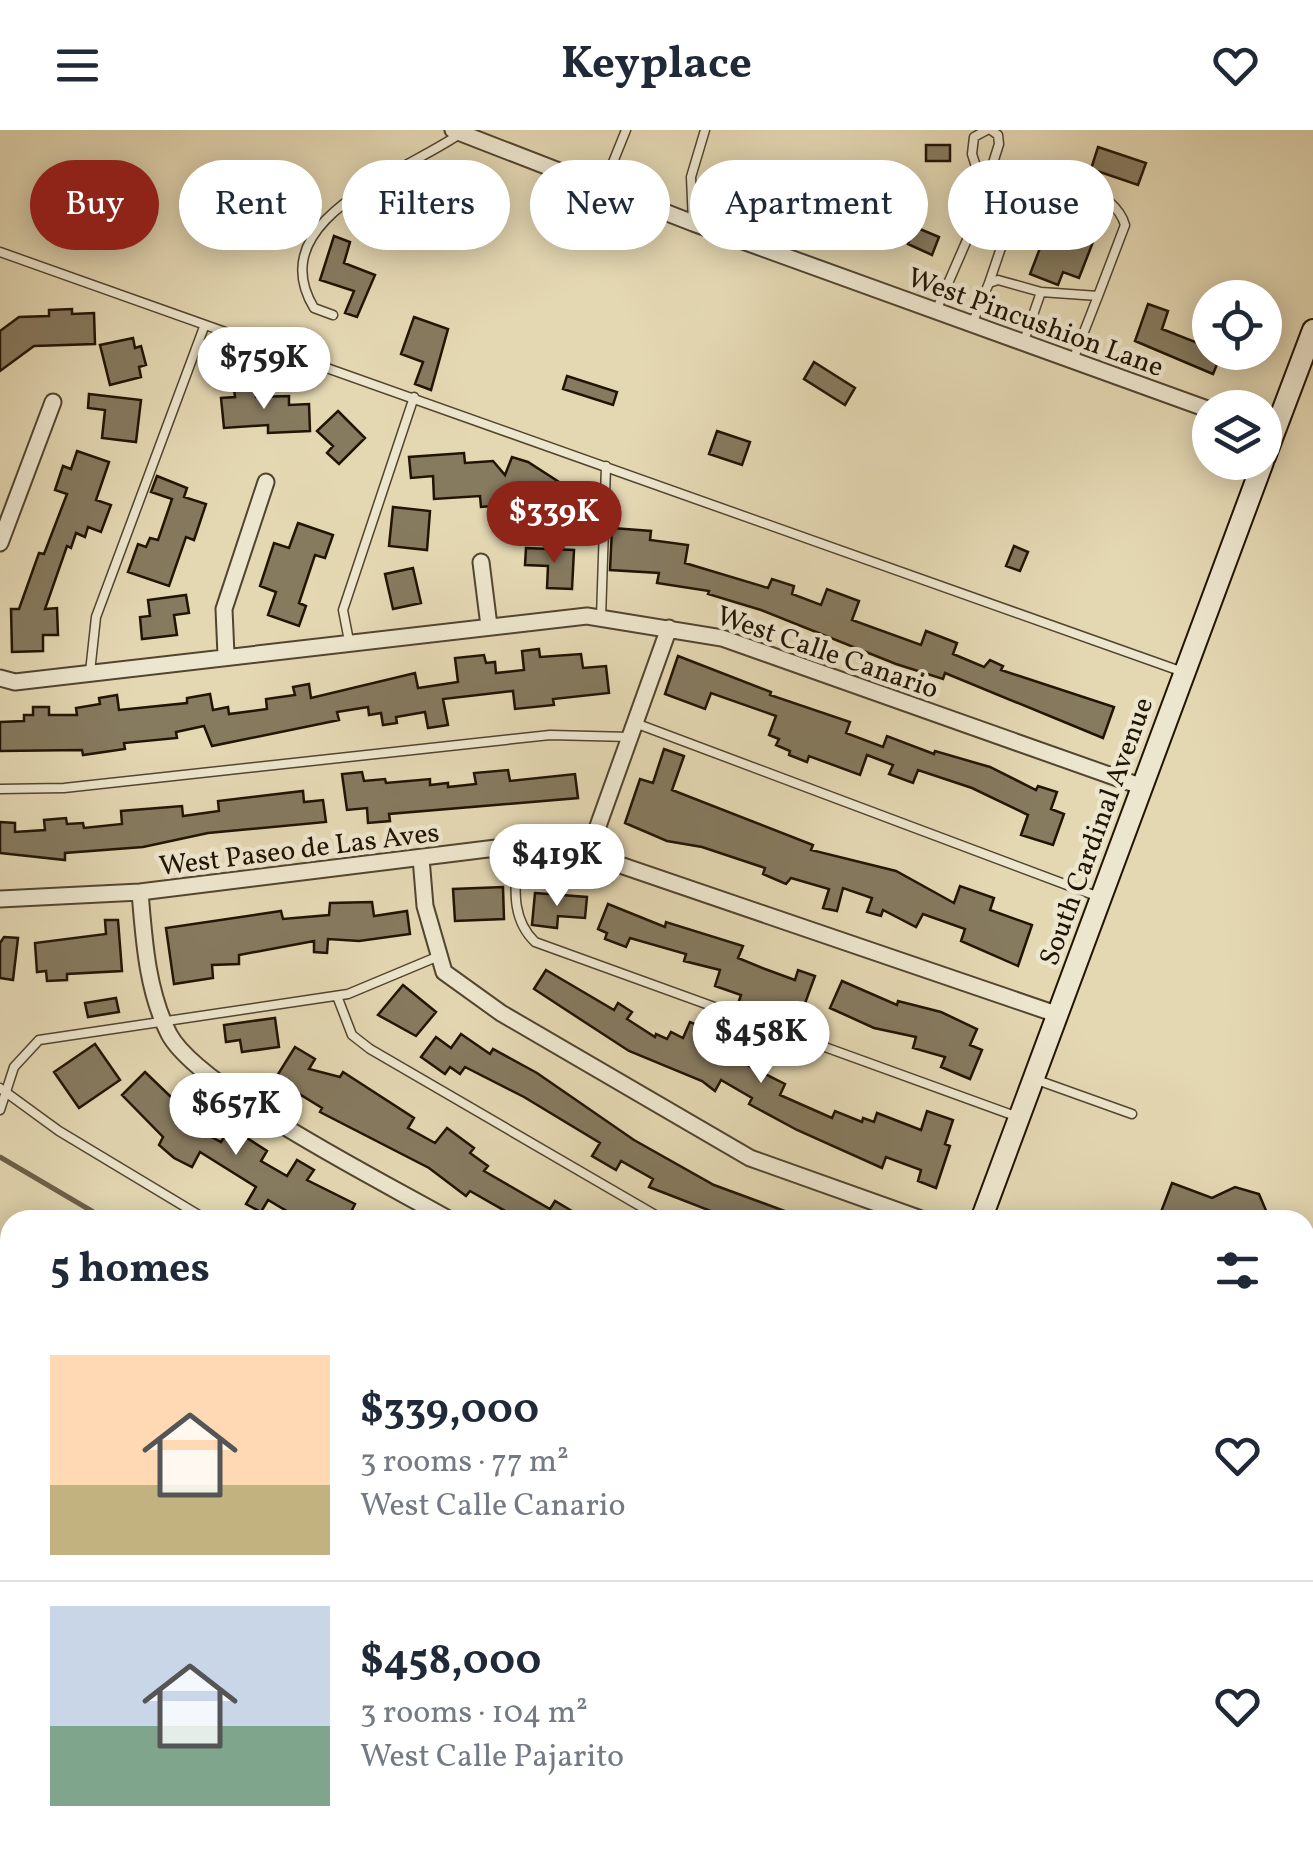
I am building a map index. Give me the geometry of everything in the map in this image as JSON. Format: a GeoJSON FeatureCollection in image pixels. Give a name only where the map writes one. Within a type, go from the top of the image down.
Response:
{"type":"FeatureCollection","features":[{"type":"Feature","properties":{"kind":"main road","name":"South Cardinal Avenue"},"geometry":{"type":"LineString","coordinates":[[1282,403],[1313,330]]}},
{"type":"Feature","properties":{"kind":"main road","name":"South Cardinal Avenue"},"geometry":{"type":"LineString","coordinates":[[984,1210],[1256,480]]}},
{"type":"Feature","properties":{"kind":"street","name":"West Pincushion Lane"},"geometry":{"type":"LineString","coordinates":[[457,132],[531,160]]}},
{"type":"Feature","properties":{"kind":"street","name":"West Pincushion Lane"},"geometry":{"type":"LineString","coordinates":[[768,250],[1192,403]]}},
{"type":"Feature","properties":{"kind":"street"},"geometry":{"type":"LineString","coordinates":[[0,543],[52,402]]}},
{"type":"Feature","properties":{"kind":"street"},"geometry":{"type":"LineString","coordinates":[[226,654],[224,609],[266,482]]}},
{"type":"Feature","properties":{"kind":"street"},"geometry":{"type":"LineString","coordinates":[[481,562],[489,626]]}},
{"type":"Feature","properties":{"kind":"street","name":"West Calle Canario"},"geometry":{"type":"LineString","coordinates":[[0,678],[15,682],[226,654],[601,618],[722,638],[1140,786]]}},
{"type":"Feature","properties":{"kind":"street"},"geometry":{"type":"LineString","coordinates":[[588,854],[669,628]]}},
{"type":"Feature","properties":{"kind":"street","name":"West Paseo de Las Aves"},"geometry":{"type":"LineString","coordinates":[[0,899],[140,892],[517,850],[588,854],[1056,1014]]}},
{"type":"Feature","properties":{"kind":"street"},"geometry":{"type":"LineString","coordinates":[[420,858],[425,906],[444,972],[501,1014],[750,1158],[896,1210]]}},
{"type":"Feature","properties":{"kind":"street"},"geometry":{"type":"LineString","coordinates":[[140,892],[145,952],[171,1039],[206,1075],[433,1210]]}},
{"type":"Feature","properties":{"kind":"lane"},"geometry":{"type":"LineString","coordinates":[[614,160],[626,130]]}},
{"type":"Feature","properties":{"kind":"lane"},"geometry":{"type":"LineString","coordinates":[[696,160],[705,130]]}},
{"type":"Feature","properties":{"kind":"lane"},"geometry":{"type":"LineString","coordinates":[[974,160],[974,137],[989,130],[998,135],[994,160]]}},
{"type":"Feature","properties":{"kind":"lane"},"geometry":{"type":"LineString","coordinates":[[333,315],[314,308],[303,282],[306,252],[319,229],[356,192],[408,167],[457,132]]}},
{"type":"Feature","properties":{"kind":"lane"},"geometry":{"type":"LineString","coordinates":[[972,324],[1022,186],[1032,180],[1084,185],[1112,198],[1126,224],[1072,360]]}},
{"type":"Feature","properties":{"kind":"lane"},"geometry":{"type":"LineString","coordinates":[[936,311],[961,250]]}},
{"type":"Feature","properties":{"kind":"lane"},"geometry":{"type":"LineString","coordinates":[[0,252],[204,328],[252,339],[1183,673]]}},
{"type":"Feature","properties":{"kind":"lane"},"geometry":{"type":"LineString","coordinates":[[989,284],[998,280],[1041,292],[1098,296]]}},
{"type":"Feature","properties":{"kind":"lane"},"geometry":{"type":"LineString","coordinates":[[1023,342],[1041,292]]}},
{"type":"Feature","properties":{"kind":"lane"},"geometry":{"type":"LineString","coordinates":[[90,672],[96,617],[204,328]]}},
{"type":"Feature","properties":{"kind":"lane"},"geometry":{"type":"LineString","coordinates":[[350,642],[344,610],[414,397]]}},
{"type":"Feature","properties":{"kind":"lane"},"geometry":{"type":"LineString","coordinates":[[601,618],[606,466]]}},
{"type":"Feature","properties":{"kind":"lane"},"geometry":{"type":"LineString","coordinates":[[0,788],[64,788],[550,735],[632,730],[1100,897]]}},
{"type":"Feature","properties":{"kind":"lane"},"geometry":{"type":"LineString","coordinates":[[517,850],[516,910],[522,930],[534,942],[1018,1117]]}},
{"type":"Feature","properties":{"kind":"lane"},"geometry":{"type":"LineString","coordinates":[[0,1110],[4,1089],[23,1052],[39,1040],[151,1027],[163,1021],[337,996],[440,956]]}},
{"type":"Feature","properties":{"kind":"lane"},"geometry":{"type":"LineString","coordinates":[[337,996],[352,1035],[370,1050],[647,1210]]}},
{"type":"Feature","properties":{"kind":"lane"},"geometry":{"type":"LineString","coordinates":[[1032,1079],[1132,1114]]}},
{"type":"Feature","properties":{"kind":"lane"},"geometry":{"type":"LineString","coordinates":[[4,1089],[59,1132],[190,1210]]}},
{"type":"Feature","properties":{"kind":"building"},"geometry":{"type":"Polygon","coordinates":[[[926,145],[950,145],[950,160],[926,160],[926,145]]]}},
{"type":"Feature","properties":{"kind":"building"},"geometry":{"type":"Polygon","coordinates":[[[1098,147],[1146,163],[1138,185],[1114,177],[1114,160],[1094,160],[1098,147]]]}},
{"type":"Feature","properties":{"kind":"building"},"geometry":{"type":"Polygon","coordinates":[[[928,232],[939,237],[932,255],[921,250],[928,250],[928,232]]]}},
{"type":"Feature","properties":{"kind":"building"},"geometry":{"type":"Polygon","coordinates":[[[334,236],[342,239],[342,250],[348,250],[344,263],[375,275],[357,317],[345,313],[354,291],[320,280],[334,236]]]}},
{"type":"Feature","properties":{"kind":"building"},"geometry":{"type":"Polygon","coordinates":[[[1039,250],[1090,250],[1079,278],[1063,272],[1058,285],[1030,274],[1039,250]]]}},
{"type":"Feature","properties":{"kind":"building"},"geometry":{"type":"Polygon","coordinates":[[[1148,304],[1168,311],[1162,329],[1192,341],[1192,365],[1135,341],[1148,304]]]}},
{"type":"Feature","properties":{"kind":"building"},"geometry":{"type":"Polygon","coordinates":[[[72,309],[72,314],[94,313],[95,344],[34,346],[0,371],[0,331],[19,317],[49,316],[49,310],[72,309]]]}},
{"type":"Feature","properties":{"kind":"building"},"geometry":{"type":"Polygon","coordinates":[[[414,317],[448,329],[431,390],[415,384],[423,362],[401,354],[414,317]]]}},
{"type":"Feature","properties":{"kind":"building"},"geometry":{"type":"Polygon","coordinates":[[[133,338],[135,348],[141,346],[146,365],[139,367],[141,377],[110,385],[100,345],[133,338]]]}},
{"type":"Feature","properties":{"kind":"building"},"geometry":{"type":"Polygon","coordinates":[[[814,362],[855,388],[845,405],[804,379],[814,362]]]}},
{"type":"Feature","properties":{"kind":"building"},"geometry":{"type":"Polygon","coordinates":[[[567,376],[617,392],[613,405],[563,389],[567,376]]]}},
{"type":"Feature","properties":{"kind":"building"},"geometry":{"type":"Polygon","coordinates":[[[256,387],[256,397],[289,396],[289,405],[309,404],[310,431],[268,433],[268,425],[224,428],[221,398],[235,397],[234,389],[256,387]]]}},
{"type":"Feature","properties":{"kind":"building"},"geometry":{"type":"Polygon","coordinates":[[[89,394],[141,400],[136,442],[102,438],[105,410],[88,408],[89,394]]]}},
{"type":"Feature","properties":{"kind":"building"},"geometry":{"type":"Polygon","coordinates":[[[338,411],[365,438],[339,464],[327,453],[333,446],[317,431],[338,411]]]}},
{"type":"Feature","properties":{"kind":"building"},"geometry":{"type":"Polygon","coordinates":[[[717,431],[750,442],[742,465],[709,454],[717,431]]]}},
{"type":"Feature","properties":{"kind":"building"},"geometry":{"type":"Polygon","coordinates":[[[77,451],[109,462],[96,500],[111,505],[101,532],[88,527],[85,537],[76,533],[71,548],[67,546],[45,609],[57,608],[58,635],[43,635],[43,651],[12,652],[11,609],[19,609],[39,553],[44,554],[67,494],[55,490],[63,466],[71,469],[77,451]]]}},
{"type":"Feature","properties":{"kind":"building"},"geometry":{"type":"Polygon","coordinates":[[[464,453],[465,463],[493,461],[505,475],[512,457],[528,462],[573,491],[547,525],[532,515],[546,494],[503,498],[504,505],[481,507],[480,496],[434,499],[433,476],[411,478],[409,457],[464,453]]]}},
{"type":"Feature","properties":{"kind":"building"},"geometry":{"type":"Polygon","coordinates":[[[157,476],[187,488],[184,497],[206,504],[194,540],[186,537],[169,586],[128,572],[138,544],[146,547],[150,538],[158,540],[172,499],[151,492],[157,476]]]}},
{"type":"Feature","properties":{"kind":"building"},"geometry":{"type":"Polygon","coordinates":[[[393,507],[430,511],[427,550],[389,546],[393,507]]]}},
{"type":"Feature","properties":{"kind":"building"},"geometry":{"type":"Polygon","coordinates":[[[298,523],[333,535],[325,558],[315,555],[299,603],[306,606],[299,626],[268,615],[276,592],[260,586],[274,543],[289,548],[298,523]]]}},
{"type":"Feature","properties":{"kind":"building"},"geometry":{"type":"Polygon","coordinates":[[[612,528],[651,531],[650,540],[688,545],[685,563],[768,588],[772,579],[794,586],[792,594],[821,605],[827,589],[859,601],[852,620],[921,645],[926,631],[957,643],[953,654],[984,667],[990,660],[1003,666],[1001,670],[1114,707],[1103,738],[945,673],[943,679],[896,664],[761,610],[708,594],[709,591],[657,583],[659,573],[610,570],[612,528]]]}},
{"type":"Feature","properties":{"kind":"building"},"geometry":{"type":"Polygon","coordinates":[[[1014,546],[1028,552],[1020,571],[1006,566],[1014,546]]]}},
{"type":"Feature","properties":{"kind":"building"},"geometry":{"type":"Polygon","coordinates":[[[526,548],[574,550],[572,589],[547,588],[548,566],[525,565],[526,548]]]}},
{"type":"Feature","properties":{"kind":"building"},"geometry":{"type":"Polygon","coordinates":[[[413,568],[421,603],[393,609],[385,574],[413,568]]]}},
{"type":"Feature","properties":{"kind":"building"},"geometry":{"type":"Polygon","coordinates":[[[186,595],[189,613],[174,615],[177,635],[142,639],[140,617],[150,616],[148,600],[186,595]]]}},
{"type":"Feature","properties":{"kind":"building"},"geometry":{"type":"Polygon","coordinates":[[[539,649],[540,657],[581,654],[583,668],[606,666],[609,693],[553,699],[554,705],[515,709],[513,691],[443,699],[448,725],[428,728],[425,712],[396,717],[397,723],[383,725],[381,713],[369,715],[368,707],[337,712],[339,720],[212,746],[204,726],[176,732],[177,738],[124,743],[125,749],[83,755],[82,750],[0,751],[0,722],[24,721],[24,715],[33,715],[33,707],[49,707],[49,715],[77,715],[76,708],[100,704],[99,698],[117,695],[119,710],[187,703],[187,698],[210,694],[213,710],[228,707],[229,714],[267,709],[266,699],[295,695],[293,687],[309,684],[311,698],[415,673],[418,688],[458,682],[455,658],[484,655],[486,663],[495,662],[496,673],[524,670],[522,651],[539,649]]]}},
{"type":"Feature","properties":{"kind":"building"},"geometry":{"type":"Polygon","coordinates":[[[678,656],[771,692],[770,695],[850,722],[846,733],[883,747],[887,736],[934,754],[935,751],[990,767],[1036,790],[1038,786],[1057,792],[1051,809],[1064,814],[1053,845],[1021,835],[1028,815],[972,788],[918,770],[913,783],[889,774],[893,765],[867,755],[860,775],[809,756],[807,762],[789,755],[790,751],[776,745],[779,739],[769,735],[776,716],[711,693],[705,709],[665,694],[678,656]]]}},
{"type":"Feature","properties":{"kind":"building"},"geometry":{"type":"Polygon","coordinates":[[[664,749],[684,756],[672,790],[813,845],[811,850],[896,871],[954,903],[960,886],[994,898],[990,910],[1032,925],[1018,966],[961,941],[965,929],[923,914],[916,927],[883,910],[881,916],[867,912],[872,898],[843,888],[837,911],[823,908],[829,889],[791,878],[786,884],[763,874],[765,868],[702,847],[667,841],[625,823],[640,779],[653,783],[664,749]]]}},
{"type":"Feature","properties":{"kind":"building"},"geometry":{"type":"Polygon","coordinates":[[[508,770],[510,781],[575,774],[578,798],[389,814],[390,821],[368,823],[367,808],[347,810],[342,774],[362,772],[364,781],[385,779],[386,783],[430,779],[430,785],[448,783],[448,787],[476,784],[474,773],[508,770]]]}},
{"type":"Feature","properties":{"kind":"building"},"geometry":{"type":"Polygon","coordinates":[[[303,791],[304,802],[323,800],[326,822],[208,833],[143,847],[65,853],[65,860],[0,853],[0,822],[15,823],[15,832],[45,830],[44,820],[66,818],[67,824],[83,823],[84,828],[122,824],[121,811],[182,806],[183,816],[219,811],[218,801],[303,791]]]}},
{"type":"Feature","properties":{"kind":"building"},"geometry":{"type":"Polygon","coordinates":[[[503,887],[504,919],[455,921],[453,889],[503,887]]]}},
{"type":"Feature","properties":{"kind":"building"},"geometry":{"type":"Polygon","coordinates":[[[535,893],[587,897],[585,918],[558,916],[557,928],[532,925],[535,893]]]}},
{"type":"Feature","properties":{"kind":"building"},"geometry":{"type":"Polygon","coordinates":[[[372,902],[374,916],[407,911],[410,934],[359,941],[328,939],[327,953],[314,952],[314,941],[239,955],[239,964],[212,965],[213,978],[174,984],[166,928],[281,911],[283,919],[329,915],[330,903],[372,902]]]}},
{"type":"Feature","properties":{"kind":"building"},"geometry":{"type":"Polygon","coordinates":[[[608,904],[665,927],[666,922],[743,946],[738,958],[795,980],[798,970],[815,976],[800,1017],[761,1003],[757,1014],[737,1007],[741,995],[715,986],[720,970],[684,961],[686,954],[630,938],[626,947],[605,939],[607,933],[598,929],[608,904]]]}},
{"type":"Feature","properties":{"kind":"building"},"geometry":{"type":"Polygon","coordinates":[[[105,920],[118,920],[122,971],[67,974],[67,980],[47,981],[46,971],[37,972],[35,943],[106,934],[105,920]]]}},
{"type":"Feature","properties":{"kind":"building"},"geometry":{"type":"Polygon","coordinates":[[[4,937],[18,938],[13,980],[0,978],[0,943],[4,937]]]}},
{"type":"Feature","properties":{"kind":"building"},"geometry":{"type":"Polygon","coordinates":[[[546,970],[614,1010],[618,1003],[632,1012],[627,1019],[655,1037],[656,1034],[667,1039],[671,1032],[683,1038],[690,1022],[710,1030],[752,1056],[747,1065],[785,1084],[780,1095],[832,1118],[835,1111],[862,1122],[863,1118],[874,1122],[877,1113],[921,1130],[927,1111],[953,1120],[945,1144],[950,1146],[936,1188],[918,1181],[921,1170],[886,1157],[882,1168],[797,1130],[749,1104],[752,1098],[721,1080],[715,1091],[702,1081],[629,1051],[534,989],[546,970]]]}},
{"type":"Feature","properties":{"kind":"building"},"geometry":{"type":"Polygon","coordinates":[[[842,981],[897,1005],[898,1001],[941,1012],[977,1029],[970,1045],[982,1050],[970,1079],[941,1067],[945,1057],[913,1048],[916,1037],[874,1028],[830,1008],[842,981]]]}},
{"type":"Feature","properties":{"kind":"building"},"geometry":{"type":"Polygon","coordinates":[[[403,985],[436,1012],[416,1036],[378,1015],[403,985]]]}},
{"type":"Feature","properties":{"kind":"building"},"geometry":{"type":"Polygon","coordinates":[[[116,998],[119,1012],[88,1017],[85,1003],[116,998]]]}},
{"type":"Feature","properties":{"kind":"building"},"geometry":{"type":"Polygon","coordinates":[[[275,1018],[279,1047],[242,1052],[240,1040],[226,1042],[224,1025],[275,1018]]]}},
{"type":"Feature","properties":{"kind":"building"},"geometry":{"type":"Polygon","coordinates":[[[461,1034],[490,1054],[493,1049],[537,1073],[634,1140],[714,1185],[782,1210],[708,1210],[649,1187],[653,1179],[621,1161],[616,1170],[592,1156],[600,1143],[524,1097],[465,1067],[460,1074],[450,1067],[445,1074],[421,1057],[436,1037],[451,1048],[461,1034]]]}},
{"type":"Feature","properties":{"kind":"building"},"geometry":{"type":"Polygon","coordinates":[[[95,1044],[120,1080],[79,1108],[54,1072],[95,1044]]]}},
{"type":"Feature","properties":{"kind":"building"},"geometry":{"type":"Polygon","coordinates":[[[295,1047],[315,1059],[309,1069],[340,1077],[343,1072],[414,1118],[408,1128],[435,1143],[447,1128],[474,1148],[470,1153],[488,1166],[484,1171],[550,1209],[555,1201],[570,1210],[503,1210],[470,1191],[466,1196],[429,1168],[320,1112],[322,1108],[275,1079],[295,1047]]]}},
{"type":"Feature","properties":{"kind":"building"},"geometry":{"type":"Polygon","coordinates":[[[145,1072],[173,1099],[198,1113],[191,1126],[221,1142],[230,1127],[267,1151],[261,1161],[287,1176],[297,1160],[314,1170],[307,1180],[355,1204],[352,1210],[285,1210],[268,1200],[262,1210],[257,1210],[246,1204],[256,1187],[200,1152],[192,1167],[174,1158],[159,1145],[163,1137],[122,1095],[145,1072]]]}},
{"type":"Feature","properties":{"kind":"building"},"geometry":{"type":"Polygon","coordinates":[[[1172,1183],[1212,1198],[1235,1187],[1259,1194],[1266,1210],[1162,1210],[1172,1183]]]}},
{"type":"Feature","properties":{"kind":"waterway"},"geometry":{"type":"LineString","coordinates":[[0,1157],[90,1210]]}}]}
